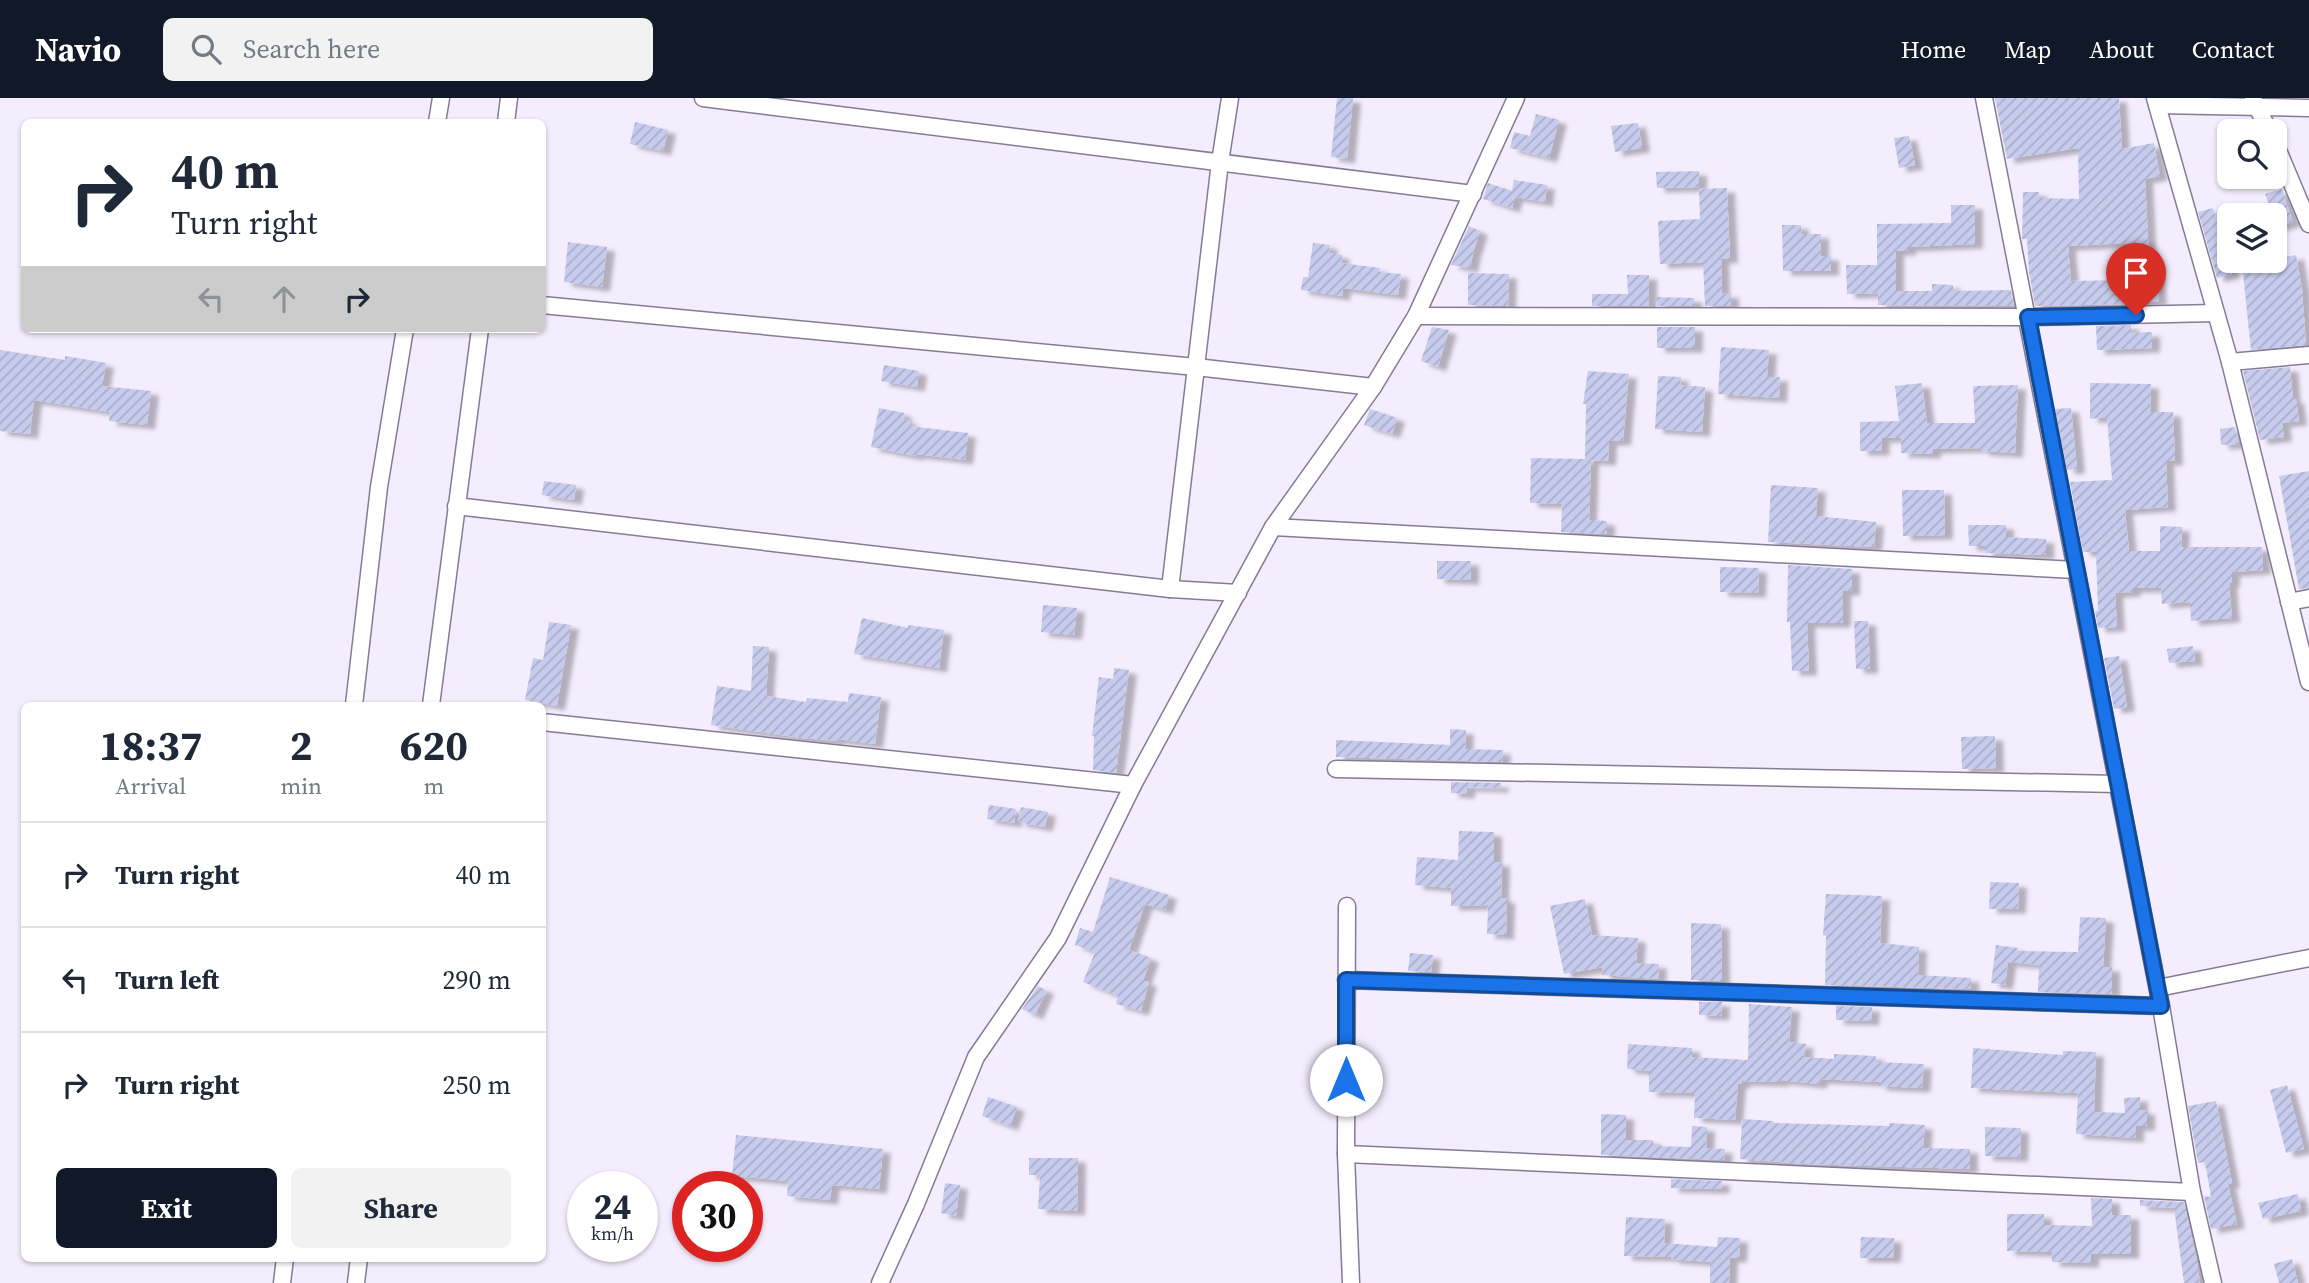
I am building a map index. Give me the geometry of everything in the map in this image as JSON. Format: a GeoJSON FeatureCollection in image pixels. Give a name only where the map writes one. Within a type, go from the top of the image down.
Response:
{"type":"FeatureCollection","features":[{"type":"Feature","properties":{"kind":"street"},"geometry":{"type":"LineString","coordinates":[[438,119],[441,98]]}},
{"type":"Feature","properties":{"kind":"street"},"geometry":{"type":"LineString","coordinates":[[506,119],[509,98]]}},
{"type":"Feature","properties":{"kind":"street"},"geometry":{"type":"LineString","coordinates":[[703,98],[1473,194]]}},
{"type":"Feature","properties":{"kind":"street"},"geometry":{"type":"LineString","coordinates":[[1170,589],[1220,162],[1230,98]]}},
{"type":"Feature","properties":{"kind":"street"},"geometry":{"type":"LineString","coordinates":[[880,1283],[916,1204],[976,1058],[1058,938],[1133,785],[1273,527],[1373,387],[1416,316],[1516,98]]}},
{"type":"Feature","properties":{"kind":"street"},"geometry":{"type":"LineString","coordinates":[[1984,98],[2158,988],[2192,1192],[2213,1283]]}},
{"type":"Feature","properties":{"kind":"street"},"geometry":{"type":"LineString","coordinates":[[2309,108],[2255,103],[2156,102],[2231,362],[2309,682]]}},
{"type":"Feature","properties":{"kind":"street"},"geometry":{"type":"LineString","coordinates":[[2255,103],[2263,119]]}},
{"type":"Feature","properties":{"kind":"street"},"geometry":{"type":"LineString","coordinates":[[2287,172],[2309,224]]}},
{"type":"Feature","properties":{"kind":"street"},"geometry":{"type":"LineString","coordinates":[[546,304],[1196,367],[1373,387]]}},
{"type":"Feature","properties":{"kind":"street"},"geometry":{"type":"LineString","coordinates":[[1416,316],[2028,317],[2216,313]]}},
{"type":"Feature","properties":{"kind":"street"},"geometry":{"type":"LineString","coordinates":[[354,702],[379,487],[404,333]]}},
{"type":"Feature","properties":{"kind":"street"},"geometry":{"type":"LineString","coordinates":[[430,702],[479,333]]}},
{"type":"Feature","properties":{"kind":"street"},"geometry":{"type":"LineString","coordinates":[[2231,362],[2309,355]]}},
{"type":"Feature","properties":{"kind":"street"},"geometry":{"type":"LineString","coordinates":[[456,506],[1170,589],[1238,593]]}},
{"type":"Feature","properties":{"kind":"street"},"geometry":{"type":"LineString","coordinates":[[1273,527],[2076,570]]}},
{"type":"Feature","properties":{"kind":"street"},"geometry":{"type":"LineString","coordinates":[[2289,602],[2309,598]]}},
{"type":"Feature","properties":{"kind":"street"},"geometry":{"type":"LineString","coordinates":[[546,722],[1133,785]]}},
{"type":"Feature","properties":{"kind":"street"},"geometry":{"type":"LineString","coordinates":[[1336,769],[2118,784]]}},
{"type":"Feature","properties":{"kind":"street"},"geometry":{"type":"LineString","coordinates":[[1347,906],[1346,1154],[1351,1283]]}},
{"type":"Feature","properties":{"kind":"street"},"geometry":{"type":"LineString","coordinates":[[2158,988],[2309,958]]}},
{"type":"Feature","properties":{"kind":"street"},"geometry":{"type":"LineString","coordinates":[[1346,980],[2161,1006]]}},
{"type":"Feature","properties":{"kind":"street"},"geometry":{"type":"LineString","coordinates":[[1346,1154],[2192,1192]]}},
{"type":"Feature","properties":{"kind":"street"},"geometry":{"type":"LineString","coordinates":[[282,1283],[285,1262]]}},
{"type":"Feature","properties":{"kind":"street"},"geometry":{"type":"LineString","coordinates":[[356,1283],[359,1262]]}},
{"type":"Feature","properties":{"kind":"building"},"geometry":{"type":"Polygon","coordinates":[[[1337,98],[1353,98],[1347,159],[1331,157],[1337,98]]]}},
{"type":"Feature","properties":{"kind":"building"},"geometry":{"type":"Polygon","coordinates":[[[1995,98],[2119,98],[2122,149],[2154,143],[2160,176],[2145,179],[2149,258],[2156,258],[2159,301],[2035,306],[2027,239],[2022,239],[2023,192],[2039,192],[2039,198],[2079,199],[2078,148],[2007,159],[1995,98]],[[2130,243],[2068,246],[2071,281],[2133,280],[2130,243]]]}},
{"type":"Feature","properties":{"kind":"building"},"geometry":{"type":"Polygon","coordinates":[[[1536,114],[1559,120],[1549,158],[1510,148],[1514,132],[1530,136],[1536,114]]]}},
{"type":"Feature","properties":{"kind":"building"},"geometry":{"type":"Polygon","coordinates":[[[635,122],[668,130],[663,151],[630,144],[635,122]]]}},
{"type":"Feature","properties":{"kind":"building"},"geometry":{"type":"Polygon","coordinates":[[[1638,123],[1642,148],[1615,152],[1611,126],[1638,123]]]}},
{"type":"Feature","properties":{"kind":"building"},"geometry":{"type":"Polygon","coordinates":[[[1909,136],[1915,165],[1899,168],[1894,138],[1909,136]]]}},
{"type":"Feature","properties":{"kind":"building"},"geometry":{"type":"Polygon","coordinates":[[[1699,171],[1699,187],[1657,188],[1656,172],[1699,171]]]}},
{"type":"Feature","properties":{"kind":"building"},"geometry":{"type":"Polygon","coordinates":[[[1514,180],[1547,185],[1545,202],[1515,197],[1512,208],[1483,199],[1488,183],[1512,191],[1514,180]]]}},
{"type":"Feature","properties":{"kind":"building"},"geometry":{"type":"Polygon","coordinates":[[[1727,188],[1730,259],[1721,259],[1722,294],[1731,293],[1731,306],[1705,306],[1703,262],[1660,264],[1658,221],[1700,219],[1699,189],[1727,188]]]}},
{"type":"Feature","properties":{"kind":"building"},"geometry":{"type":"Polygon","coordinates":[[[2282,189],[2287,203],[2268,203],[2265,194],[2282,189]]]}},
{"type":"Feature","properties":{"kind":"building"},"geometry":{"type":"Polygon","coordinates":[[[2287,204],[2293,222],[2287,224],[2287,204]]]}},
{"type":"Feature","properties":{"kind":"building"},"geometry":{"type":"Polygon","coordinates":[[[1951,205],[1975,205],[1975,244],[1908,247],[1908,251],[1896,251],[1896,291],[1932,291],[1932,284],[1953,285],[1953,291],[2011,290],[2014,306],[1878,305],[1878,293],[1847,294],[1846,265],[1877,265],[1877,224],[1951,223],[1951,205]]]}},
{"type":"Feature","properties":{"kind":"building"},"geometry":{"type":"Polygon","coordinates":[[[2213,208],[2217,215],[2217,273],[2232,274],[2217,278],[2198,212],[2213,208]]]}},
{"type":"Feature","properties":{"kind":"building"},"geometry":{"type":"Polygon","coordinates":[[[1782,225],[1801,225],[1801,234],[1821,234],[1821,256],[1831,256],[1831,271],[1783,271],[1782,225]]]}},
{"type":"Feature","properties":{"kind":"building"},"geometry":{"type":"Polygon","coordinates":[[[1469,226],[1480,231],[1470,268],[1451,265],[1469,226]]]}},
{"type":"Feature","properties":{"kind":"building"},"geometry":{"type":"Polygon","coordinates":[[[568,242],[607,247],[602,287],[564,282],[568,242]]]}},
{"type":"Feature","properties":{"kind":"building"},"geometry":{"type":"Polygon","coordinates":[[[1313,243],[1330,245],[1329,253],[1342,255],[1341,263],[1380,268],[1379,272],[1401,274],[1398,295],[1343,288],[1342,296],[1301,290],[1303,277],[1308,277],[1313,243]]]}},
{"type":"Feature","properties":{"kind":"building"},"geometry":{"type":"Polygon","coordinates":[[[2296,255],[2302,289],[2306,345],[2251,350],[2243,273],[2287,273],[2287,257],[2296,255]]]}},
{"type":"Feature","properties":{"kind":"building"},"geometry":{"type":"Polygon","coordinates":[[[1468,273],[1509,274],[1508,306],[1468,305],[1468,273]]]}},
{"type":"Feature","properties":{"kind":"building"},"geometry":{"type":"Polygon","coordinates":[[[1627,275],[1649,275],[1649,306],[1592,306],[1592,294],[1628,294],[1627,275]]]}},
{"type":"Feature","properties":{"kind":"building"},"geometry":{"type":"Polygon","coordinates":[[[1656,297],[1694,298],[1695,306],[1657,306],[1656,297]]]}},
{"type":"Feature","properties":{"kind":"building"},"geometry":{"type":"Polygon","coordinates":[[[2131,325],[2131,333],[2152,332],[2152,348],[2097,350],[2096,326],[2131,325]]]}},
{"type":"Feature","properties":{"kind":"building"},"geometry":{"type":"Polygon","coordinates":[[[1432,327],[1449,330],[1438,367],[1421,361],[1432,327]]]}},
{"type":"Feature","properties":{"kind":"building"},"geometry":{"type":"Polygon","coordinates":[[[1657,327],[1695,327],[1695,348],[1657,348],[1657,327]]]}},
{"type":"Feature","properties":{"kind":"building"},"geometry":{"type":"Polygon","coordinates":[[[1721,347],[1769,350],[1767,377],[1780,377],[1779,398],[1718,394],[1721,347]]]}},
{"type":"Feature","properties":{"kind":"building"},"geometry":{"type":"Polygon","coordinates":[[[0,350],[106,363],[102,386],[151,391],[147,425],[109,421],[110,412],[34,400],[30,434],[0,431],[0,350]]]}},
{"type":"Feature","properties":{"kind":"building"},"geometry":{"type":"Polygon","coordinates":[[[884,365],[919,371],[917,387],[881,381],[884,365]]]}},
{"type":"Feature","properties":{"kind":"building"},"geometry":{"type":"Polygon","coordinates":[[[2290,367],[2293,400],[2296,399],[2299,421],[2282,423],[2284,437],[2260,440],[2243,371],[2290,367]]]}},
{"type":"Feature","properties":{"kind":"building"},"geometry":{"type":"Polygon","coordinates":[[[1588,371],[1629,374],[1623,441],[1609,441],[1608,461],[1591,460],[1589,520],[1607,521],[1607,534],[1561,532],[1562,504],[1530,503],[1531,458],[1585,459],[1586,404],[1583,404],[1588,371]]]}},
{"type":"Feature","properties":{"kind":"building"},"geometry":{"type":"Polygon","coordinates":[[[1658,376],[1681,377],[1680,385],[1705,387],[1702,432],[1655,429],[1658,376]]]}},
{"type":"Feature","properties":{"kind":"building"},"geometry":{"type":"Polygon","coordinates":[[[1922,383],[1927,423],[1975,423],[1973,386],[2018,385],[2015,453],[1981,451],[1981,448],[1933,449],[1933,454],[1901,453],[1901,438],[1882,438],[1881,451],[1860,451],[1860,422],[1899,421],[1895,386],[1922,383]]]}},
{"type":"Feature","properties":{"kind":"building"},"geometry":{"type":"Polygon","coordinates":[[[2090,383],[2151,384],[2150,412],[2173,412],[2175,461],[2166,461],[2168,507],[2125,510],[2129,551],[2160,551],[2160,526],[2182,527],[2181,547],[2262,547],[2263,570],[2232,572],[2232,583],[2229,583],[2232,618],[2191,621],[2190,602],[2162,604],[2161,588],[2133,588],[2133,592],[2115,593],[2117,627],[2098,628],[2095,611],[2098,611],[2096,552],[2083,552],[2070,482],[2112,480],[2107,417],[2090,419],[2090,383]]]}},
{"type":"Feature","properties":{"kind":"building"},"geometry":{"type":"Polygon","coordinates":[[[879,408],[904,413],[903,419],[910,421],[909,426],[968,433],[965,460],[916,456],[871,447],[879,408]]]}},
{"type":"Feature","properties":{"kind":"building"},"geometry":{"type":"Polygon","coordinates":[[[2071,408],[2077,469],[2067,470],[2055,409],[2071,408]]]}},
{"type":"Feature","properties":{"kind":"building"},"geometry":{"type":"Polygon","coordinates":[[[1370,409],[1397,418],[1392,434],[1364,425],[1370,409]]]}},
{"type":"Feature","properties":{"kind":"building"},"geometry":{"type":"Polygon","coordinates":[[[2235,427],[2239,444],[2221,445],[2220,429],[2235,427]]]}},
{"type":"Feature","properties":{"kind":"building"},"geometry":{"type":"Polygon","coordinates":[[[2309,471],[2309,588],[2299,589],[2279,476],[2309,471]]]}},
{"type":"Feature","properties":{"kind":"building"},"geometry":{"type":"Polygon","coordinates":[[[544,481],[576,485],[574,500],[542,495],[544,481]]]}},
{"type":"Feature","properties":{"kind":"building"},"geometry":{"type":"Polygon","coordinates":[[[1771,485],[1818,488],[1816,516],[1876,522],[1874,547],[1768,542],[1771,485]]]}},
{"type":"Feature","properties":{"kind":"building"},"geometry":{"type":"Polygon","coordinates":[[[1902,490],[1944,490],[1945,535],[1903,536],[1902,490]]]}},
{"type":"Feature","properties":{"kind":"building"},"geometry":{"type":"Polygon","coordinates":[[[1968,525],[2006,525],[2006,537],[2046,539],[2046,555],[1985,553],[1985,546],[1969,546],[1968,525]]]}},
{"type":"Feature","properties":{"kind":"building"},"geometry":{"type":"Polygon","coordinates":[[[1437,561],[1471,561],[1471,580],[1437,579],[1437,561]]]}},
{"type":"Feature","properties":{"kind":"building"},"geometry":{"type":"Polygon","coordinates":[[[1788,565],[1852,569],[1852,591],[1843,591],[1843,623],[1807,623],[1809,671],[1792,671],[1790,622],[1787,622],[1788,565]]]}},
{"type":"Feature","properties":{"kind":"building"},"geometry":{"type":"Polygon","coordinates":[[[1720,567],[1759,568],[1758,593],[1720,592],[1720,567]]]}},
{"type":"Feature","properties":{"kind":"building"},"geometry":{"type":"Polygon","coordinates":[[[1043,605],[1077,608],[1074,635],[1041,632],[1043,605]]]}},
{"type":"Feature","properties":{"kind":"building"},"geometry":{"type":"Polygon","coordinates":[[[862,618],[908,628],[908,625],[944,630],[939,668],[854,654],[862,618]]]}},
{"type":"Feature","properties":{"kind":"building"},"geometry":{"type":"Polygon","coordinates":[[[1854,621],[1868,621],[1870,669],[1856,669],[1854,621]]]}},
{"type":"Feature","properties":{"kind":"building"},"geometry":{"type":"Polygon","coordinates":[[[549,622],[571,625],[557,706],[525,700],[533,658],[543,660],[549,622]]]}},
{"type":"Feature","properties":{"kind":"building"},"geometry":{"type":"Polygon","coordinates":[[[753,646],[769,647],[766,696],[806,702],[807,698],[848,702],[849,693],[881,697],[875,744],[802,738],[711,725],[717,686],[751,691],[753,646]]]}},
{"type":"Feature","properties":{"kind":"building"},"geometry":{"type":"Polygon","coordinates":[[[2193,646],[2195,661],[2169,663],[2167,649],[2193,646]]]}},
{"type":"Feature","properties":{"kind":"building"},"geometry":{"type":"Polygon","coordinates":[[[2119,656],[2127,707],[2114,709],[2104,658],[2119,656]]]}},
{"type":"Feature","properties":{"kind":"building"},"geometry":{"type":"Polygon","coordinates":[[[1114,668],[1129,670],[1116,773],[1093,770],[1092,736],[1099,677],[1113,679],[1114,668]]]}},
{"type":"Feature","properties":{"kind":"building"},"geometry":{"type":"Polygon","coordinates":[[[1450,729],[1466,730],[1465,749],[1503,750],[1502,762],[1336,757],[1336,740],[1450,745],[1450,729]]]}},
{"type":"Feature","properties":{"kind":"building"},"geometry":{"type":"Polygon","coordinates":[[[1995,736],[1996,768],[1962,769],[1961,737],[1995,736]]]}},
{"type":"Feature","properties":{"kind":"building"},"geometry":{"type":"Polygon","coordinates":[[[1451,782],[1501,783],[1501,788],[1467,787],[1467,794],[1451,793],[1451,782]]]}},
{"type":"Feature","properties":{"kind":"building"},"geometry":{"type":"Polygon","coordinates":[[[989,805],[1016,809],[1014,823],[987,819],[989,805]]]}},
{"type":"Feature","properties":{"kind":"building"},"geometry":{"type":"Polygon","coordinates":[[[1021,807],[1048,812],[1045,827],[1018,822],[1021,807]]]}},
{"type":"Feature","properties":{"kind":"building"},"geometry":{"type":"Polygon","coordinates":[[[1459,831],[1494,832],[1494,862],[1502,862],[1501,898],[1507,899],[1506,935],[1487,934],[1488,905],[1451,906],[1451,888],[1415,885],[1417,857],[1458,860],[1459,831]]]}},
{"type":"Feature","properties":{"kind":"building"},"geometry":{"type":"Polygon","coordinates":[[[1110,877],[1169,895],[1165,910],[1145,904],[1129,950],[1151,958],[1143,981],[1149,982],[1141,1011],[1116,1004],[1118,996],[1083,982],[1095,952],[1075,945],[1080,928],[1093,932],[1110,877]]]}},
{"type":"Feature","properties":{"kind":"building"},"geometry":{"type":"Polygon","coordinates":[[[1990,882],[2019,883],[2018,909],[1989,909],[1990,882]]]}},
{"type":"Feature","properties":{"kind":"building"},"geometry":{"type":"Polygon","coordinates":[[[1826,894],[1882,896],[1880,943],[1919,947],[1918,975],[1971,978],[1971,989],[1825,985],[1826,936],[1823,935],[1826,894]]]}},
{"type":"Feature","properties":{"kind":"building"},"geometry":{"type":"Polygon","coordinates":[[[1585,899],[1592,935],[1638,938],[1636,963],[1659,964],[1658,979],[1602,975],[1603,967],[1564,974],[1550,906],[1585,899]]]}},
{"type":"Feature","properties":{"kind":"building"},"geometry":{"type":"Polygon","coordinates":[[[2080,917],[2106,918],[2103,967],[2112,967],[2112,994],[2038,992],[2039,965],[2008,962],[2005,985],[1991,983],[1996,945],[2018,948],[2017,951],[2078,952],[2080,917]]]}},
{"type":"Feature","properties":{"kind":"building"},"geometry":{"type":"Polygon","coordinates":[[[1691,923],[1721,924],[1722,981],[1691,980],[1691,923]]]}},
{"type":"Feature","properties":{"kind":"building"},"geometry":{"type":"Polygon","coordinates":[[[1410,953],[1433,955],[1431,972],[1408,971],[1410,953]]]}},
{"type":"Feature","properties":{"kind":"building"},"geometry":{"type":"Polygon","coordinates":[[[1038,986],[1046,990],[1035,1015],[1022,1009],[1038,986]]]}},
{"type":"Feature","properties":{"kind":"building"},"geometry":{"type":"Polygon","coordinates":[[[1699,1002],[1722,1002],[1721,1016],[1699,1015],[1699,1002]]]}},
{"type":"Feature","properties":{"kind":"building"},"geometry":{"type":"Polygon","coordinates":[[[1749,1004],[1792,1007],[1789,1042],[1806,1044],[1804,1057],[1834,1059],[1834,1054],[1876,1056],[1875,1062],[1924,1064],[1922,1088],[1879,1086],[1879,1082],[1820,1079],[1819,1084],[1780,1080],[1742,1081],[1742,1084],[1738,1084],[1735,1120],[1694,1118],[1695,1093],[1649,1092],[1649,1071],[1627,1069],[1628,1044],[1692,1048],[1692,1057],[1748,1060],[1749,1004]]]}},
{"type":"Feature","properties":{"kind":"building"},"geometry":{"type":"Polygon","coordinates":[[[1836,1006],[1872,1007],[1871,1021],[1836,1020],[1836,1006]]]}},
{"type":"Feature","properties":{"kind":"building"},"geometry":{"type":"Polygon","coordinates":[[[1973,1048],[2063,1055],[2063,1051],[2096,1052],[2094,1112],[2125,1113],[2124,1098],[2140,1097],[2140,1110],[2147,1110],[2147,1126],[2136,1126],[2136,1138],[2076,1134],[2078,1093],[1971,1088],[1973,1048]]]}},
{"type":"Feature","properties":{"kind":"building"},"geometry":{"type":"Polygon","coordinates":[[[2287,1085],[2304,1149],[2286,1153],[2270,1090],[2287,1085]]]}},
{"type":"Feature","properties":{"kind":"building"},"geometry":{"type":"Polygon","coordinates":[[[988,1097],[1017,1107],[1010,1126],[982,1116],[988,1097]]]}},
{"type":"Feature","properties":{"kind":"building"},"geometry":{"type":"Polygon","coordinates":[[[2216,1101],[2232,1183],[2228,1184],[2237,1224],[2211,1229],[2204,1196],[2211,1197],[2205,1162],[2198,1163],[2188,1106],[2216,1101]]]}},
{"type":"Feature","properties":{"kind":"building"},"geometry":{"type":"Polygon","coordinates":[[[1601,1114],[1626,1115],[1626,1140],[1653,1140],[1654,1146],[1691,1147],[1692,1126],[1707,1127],[1706,1148],[1725,1149],[1724,1160],[1601,1155],[1601,1114]]]}},
{"type":"Feature","properties":{"kind":"building"},"geometry":{"type":"Polygon","coordinates":[[[1742,1119],[1773,1123],[1925,1125],[1923,1148],[1970,1149],[1970,1169],[1806,1164],[1740,1159],[1742,1119]]]}},
{"type":"Feature","properties":{"kind":"building"},"geometry":{"type":"Polygon","coordinates":[[[1985,1127],[2021,1128],[2020,1157],[1985,1156],[1985,1127]]]}},
{"type":"Feature","properties":{"kind":"building"},"geometry":{"type":"Polygon","coordinates":[[[736,1135],[883,1149],[879,1189],[832,1185],[830,1200],[787,1196],[788,1181],[763,1179],[763,1171],[732,1171],[736,1135]]]}},
{"type":"Feature","properties":{"kind":"building"},"geometry":{"type":"Polygon","coordinates":[[[1029,1158],[1078,1158],[1077,1211],[1038,1209],[1040,1175],[1029,1175],[1029,1158]]]}},
{"type":"Feature","properties":{"kind":"building"},"geometry":{"type":"Polygon","coordinates":[[[1671,1179],[1722,1181],[1721,1189],[1671,1188],[1671,1179]]]}},
{"type":"Feature","properties":{"kind":"building"},"geometry":{"type":"Polygon","coordinates":[[[945,1183],[960,1185],[956,1216],[941,1213],[945,1183]]]}},
{"type":"Feature","properties":{"kind":"building"},"geometry":{"type":"Polygon","coordinates":[[[2298,1194],[2301,1211],[2263,1219],[2258,1203],[2298,1194]]]}},
{"type":"Feature","properties":{"kind":"building"},"geometry":{"type":"Polygon","coordinates":[[[2091,1198],[2112,1199],[2112,1215],[2131,1215],[2131,1254],[2091,1254],[2091,1263],[2052,1262],[2052,1252],[2007,1251],[2007,1214],[2044,1214],[2044,1225],[2092,1226],[2091,1198]]]}},
{"type":"Feature","properties":{"kind":"building"},"geometry":{"type":"Polygon","coordinates":[[[2140,1200],[2184,1202],[2200,1283],[2184,1283],[2174,1208],[2140,1206],[2140,1200]]]}},
{"type":"Feature","properties":{"kind":"building"},"geometry":{"type":"Polygon","coordinates":[[[1626,1217],[1665,1219],[1664,1243],[1717,1247],[1718,1237],[1740,1238],[1739,1258],[1730,1258],[1729,1283],[1710,1283],[1710,1262],[1671,1257],[1624,1256],[1626,1217]]]}},
{"type":"Feature","properties":{"kind":"building"},"geometry":{"type":"Polygon","coordinates":[[[1861,1237],[1894,1238],[1893,1258],[1860,1258],[1861,1237]]]}},
{"type":"Feature","properties":{"kind":"building"},"geometry":{"type":"Polygon","coordinates":[[[2292,1259],[2298,1283],[2279,1283],[2274,1264],[2292,1259]]]}},
{"type":"Feature","properties":{"kind":"route"},"geometry":{"type":"LineString","coordinates":[[1346,1080],[1346,980],[2161,1006],[2028,317],[2136,315]]}}]}
